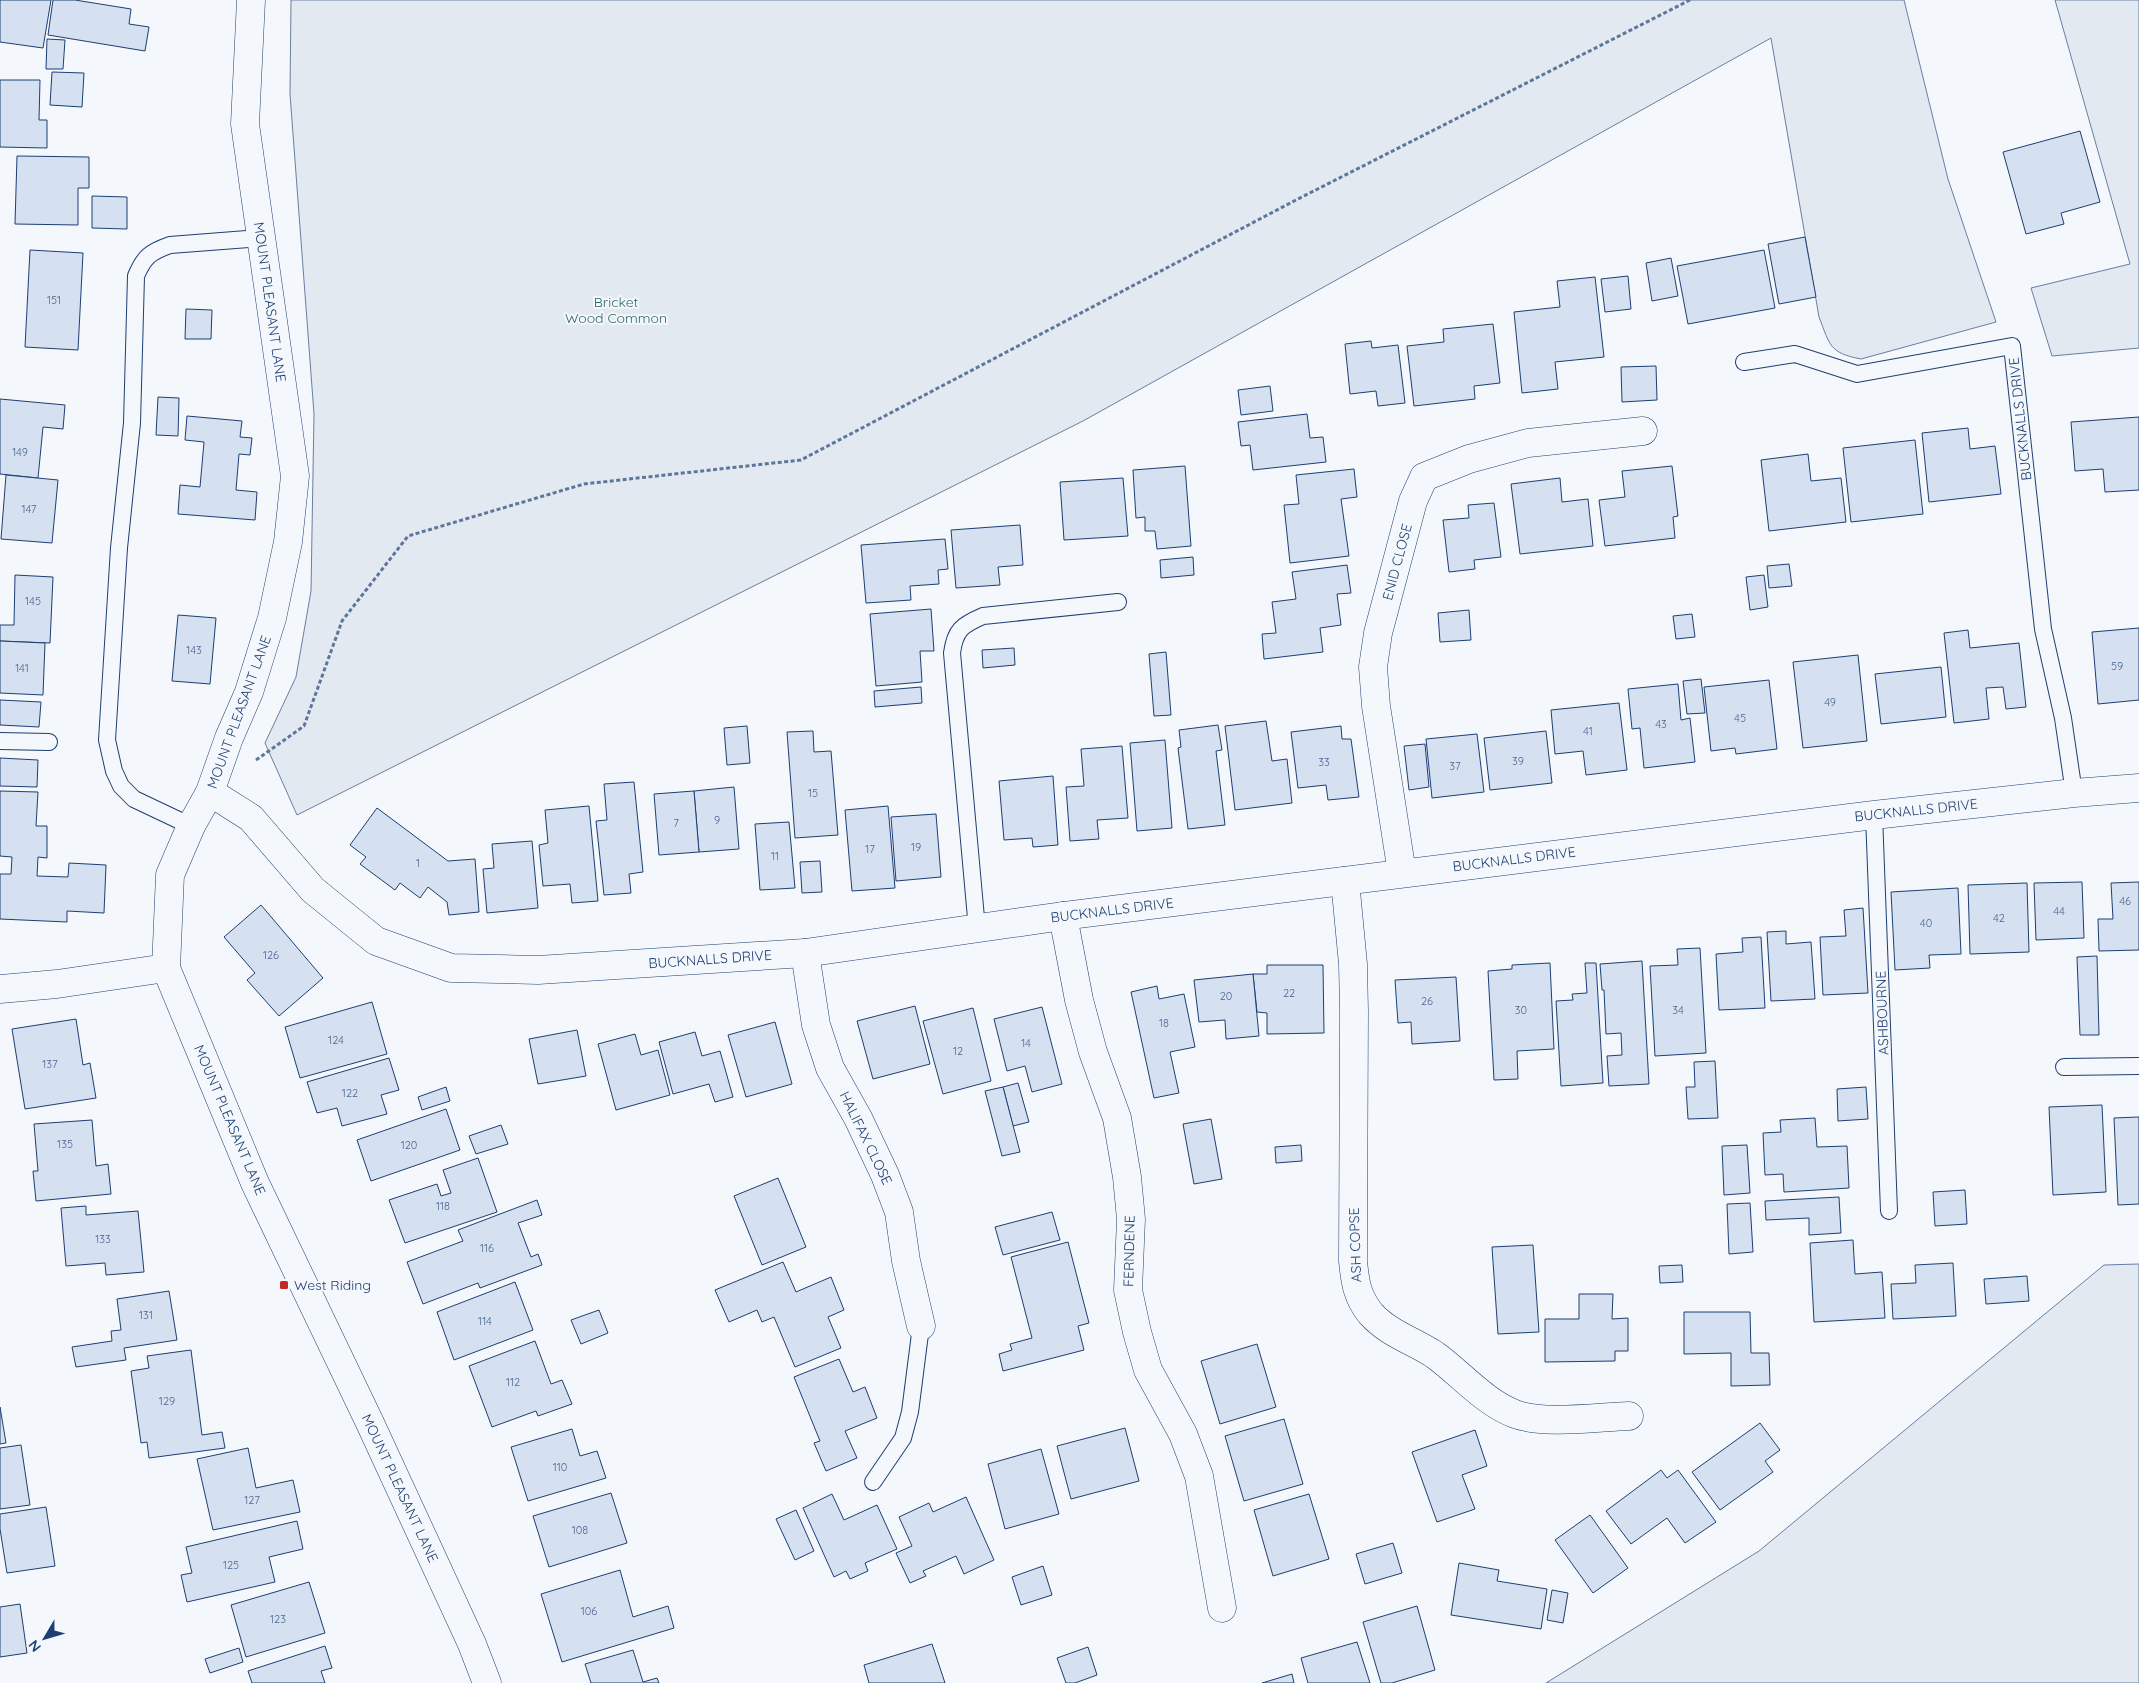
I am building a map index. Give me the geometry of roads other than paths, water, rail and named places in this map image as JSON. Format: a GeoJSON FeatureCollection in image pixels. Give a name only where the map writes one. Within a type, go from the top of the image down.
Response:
{"type":"FeatureCollection","features":[{"type":"Feature","properties":{"kind":"street","name":"MOUNT PLEASANT LANE"},"geometry":{"type":"LineString","coordinates":[[252,0],[245,124],[295,476],[288,542],[272,618],[249,692],[228,738],[210,792],[191,826],[170,876],[166,968],[255,1183],[370,1423],[472,1644],[487,1683]]}},
{"type":"Feature","properties":{"kind":"street","name":"ENID CLOSE"},"geometry":{"type":"LineString","coordinates":[[1402,873],[1376,706],[1373,667],[1378,633],[1405,530],[1413,501],[1424,477],[1469,459],[1528,443],[1643,430]]}},
{"type":"Feature","properties":{"kind":"street","name":"BUCKNALLS DRIVE"},"geometry":{"type":"LineString","coordinates":[[210,792],[251,818],[313,890],[376,941],[451,968],[538,970],[805,953],[1063,916],[1402,873],[1874,815],[2074,793],[2139,788]]}},
{"type":"Feature","properties":{"kind":"street","name":"ASH COPSE"},"geometry":{"type":"LineString","coordinates":[[1344,881],[1353,964],[1353,1261],[1356,1289],[1371,1313],[1391,1332],[1434,1355],[1488,1398],[1515,1414],[1542,1420],[1629,1416]]}},
{"type":"Feature","properties":{"kind":"street","name":"FERNDENE"},"geometry":{"type":"LineString","coordinates":[[1063,916],[1093,1052],[1117,1118],[1127,1177],[1131,1219],[1128,1290],[1137,1332],[1148,1370],[1182,1434],[1199,1476],[1222,1608]]}},
{"type":"Feature","properties":{"kind":"street","name":"HALIFAX CLOSE"},"geometry":{"type":"LineString","coordinates":[[805,953],[816,1025],[830,1068],[858,1118],[882,1167],[899,1212],[906,1261],[921,1326]]}},
{"type":"Feature","properties":{"kind":"street"},"geometry":{"type":"LineString","coordinates":[[0,989],[57,984],[166,968]]}},
{"type":"Feature","properties":{"kind":"lane"},"geometry":{"type":"LineString","coordinates":[[191,826],[134,799],[121,786],[114,771],[107,740],[119,548],[132,423],[136,276],[143,260],[156,250],[170,245],[262,238]]}},
{"type":"Feature","properties":{"kind":"lane","name":"BUCKNALLS DRIVE"},"geometry":{"type":"LineString","coordinates":[[1744,362],[1795,354],[1857,374],[2012,346],[2043,629],[2063,718],[2074,793]]}},
{"type":"Feature","properties":{"kind":"lane"},"geometry":{"type":"LineString","coordinates":[[977,929],[952,653],[954,640],[958,631],[969,622],[984,616],[1118,602]]}},
{"type":"Feature","properties":{"kind":"lane"},"geometry":{"type":"LineString","coordinates":[[0,741],[49,742]]}},
{"type":"Feature","properties":{"kind":"lane","name":"ASHBOURNE"},"geometry":{"type":"LineString","coordinates":[[1874,815],[1889,1211]]}},
{"type":"Feature","properties":{"kind":"lane"},"geometry":{"type":"LineString","coordinates":[[2064,1067],[2139,1066]]}},
{"type":"Feature","properties":{"kind":"lane"},"geometry":{"type":"LineString","coordinates":[[873,1482],[903,1438],[910,1412],[921,1326]]}},
{"type":"Feature","properties":{"kind":"place","name":"West Riding"},"geometry":{"type":"Point","coordinates":[284,1285]}},
{"type":"Feature","properties":{"kind":"park label","name":"Bricket Wood Common"},"geometry":{"type":"Point","coordinates":[616,310]}}]}
